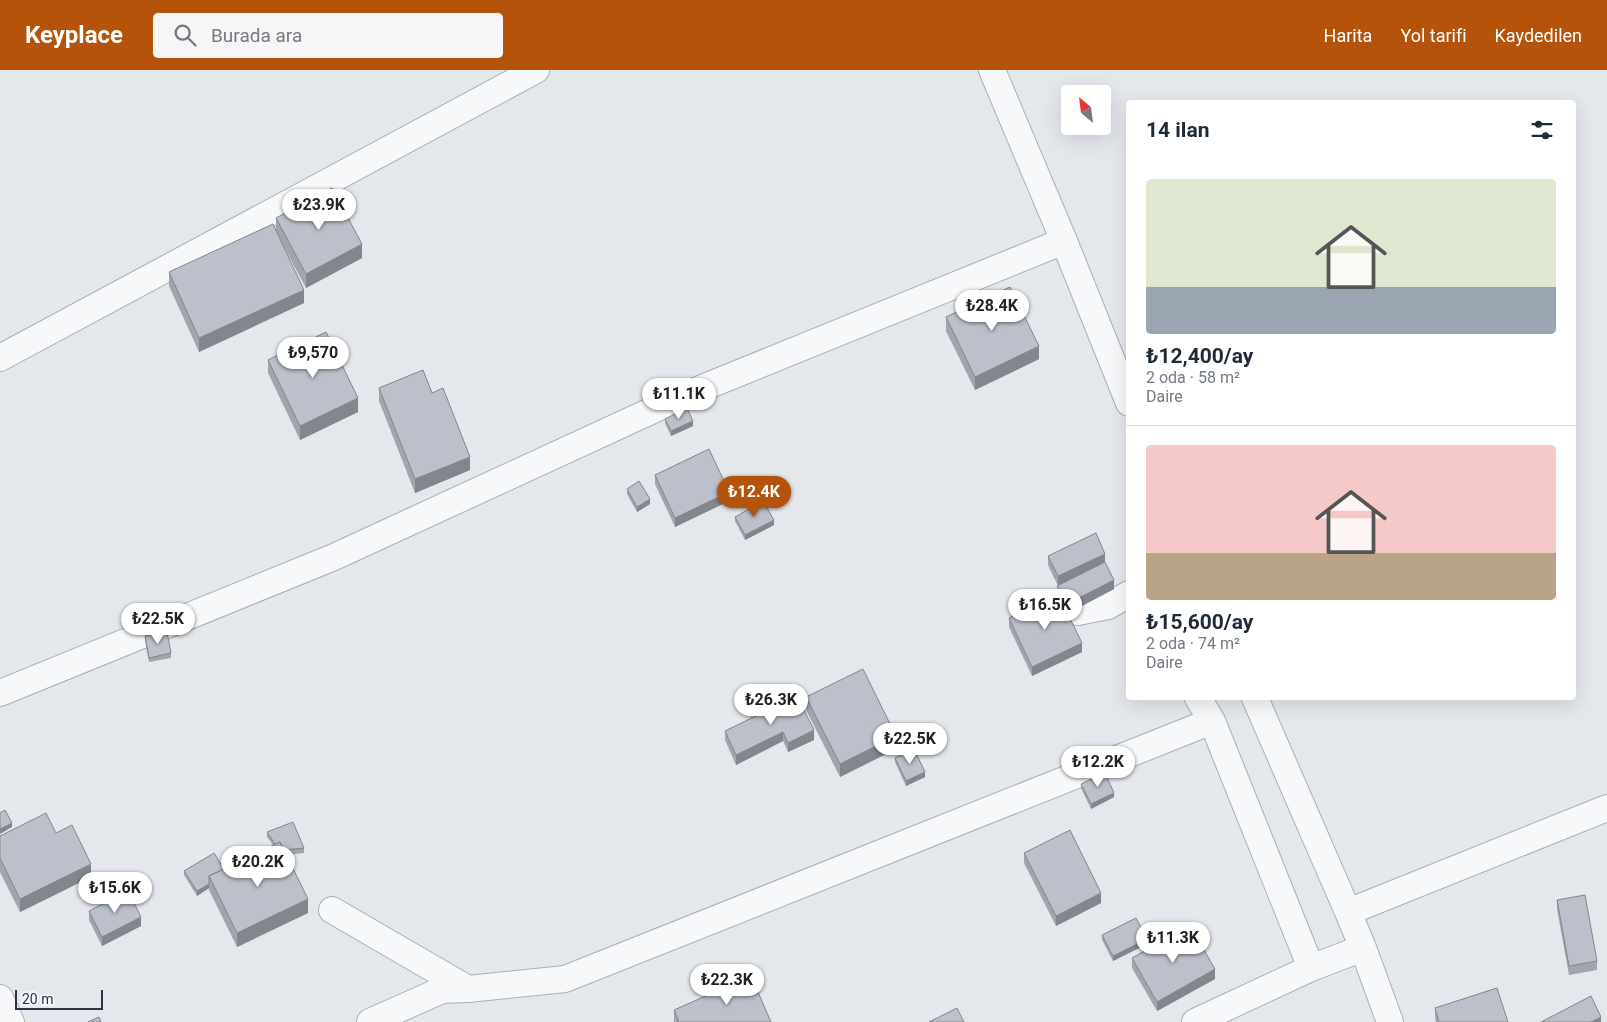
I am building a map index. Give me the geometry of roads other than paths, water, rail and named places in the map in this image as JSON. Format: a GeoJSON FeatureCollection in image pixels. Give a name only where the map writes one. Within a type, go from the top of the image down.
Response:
{"type":"FeatureCollection","features":[{"type":"Feature","properties":{"kind":"street"},"geometry":{"type":"LineString","coordinates":[[0,358],[536,70]]}},
{"type":"Feature","properties":{"kind":"street"},"geometry":{"type":"LineString","coordinates":[[992,70],[1126,396]]}},
{"type":"Feature","properties":{"kind":"street"},"geometry":{"type":"LineString","coordinates":[[0,694],[334,557],[690,393],[1064,241]]}},
{"type":"Feature","properties":{"kind":"street"},"geometry":{"type":"LineString","coordinates":[[1078,612],[1108,606],[1126,596]]}},
{"type":"Feature","properties":{"kind":"street"},"geometry":{"type":"LineString","coordinates":[[1199,700],[1212,721],[1311,968]]}},
{"type":"Feature","properties":{"kind":"street"},"geometry":{"type":"LineString","coordinates":[[1257,700],[1363,948],[1390,1022]]}},
{"type":"Feature","properties":{"kind":"street"},"geometry":{"type":"LineString","coordinates":[[370,1022],[442,990],[565,979],[1212,721]]}},
{"type":"Feature","properties":{"kind":"street"},"geometry":{"type":"LineString","coordinates":[[1348,912],[1607,808]]}},
{"type":"Feature","properties":{"kind":"street"},"geometry":{"type":"LineString","coordinates":[[332,910],[468,989]]}},
{"type":"Feature","properties":{"kind":"street"},"geometry":{"type":"LineString","coordinates":[[1195,1022],[1311,968],[1363,948]]}},
{"type":"Feature","properties":{"kind":"street"},"geometry":{"type":"LineString","coordinates":[[0,998],[11,1022]]}}]}
